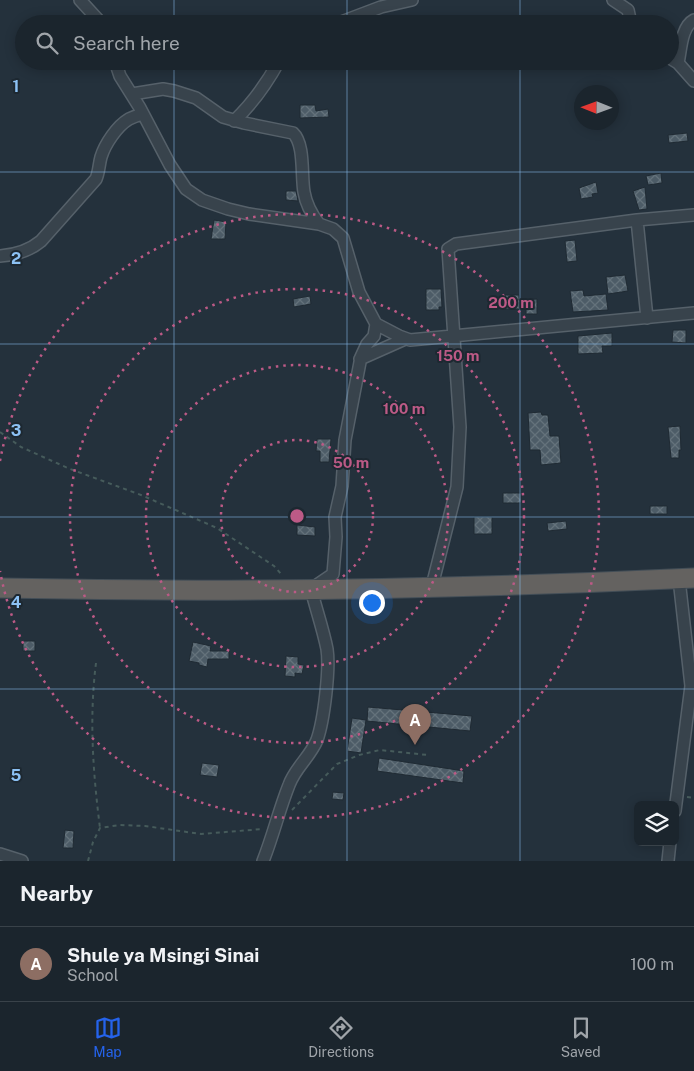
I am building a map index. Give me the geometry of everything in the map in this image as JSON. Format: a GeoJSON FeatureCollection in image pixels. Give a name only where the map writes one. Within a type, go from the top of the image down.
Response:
{"type":"FeatureCollection","features":[{"type":"Feature","properties":{"kind":"highway"},"geometry":{"type":"LineString","coordinates":[[0,588],[104,590],[303,589],[687,578]]}},
{"type":"Feature","properties":{"kind":"street"},"geometry":{"type":"LineString","coordinates":[[80,0],[94,15]]}},
{"type":"Feature","properties":{"kind":"street"},"geometry":{"type":"LineString","coordinates":[[360,15],[381,7],[412,0]]}},
{"type":"Feature","properties":{"kind":"street"},"geometry":{"type":"LineString","coordinates":[[613,0],[628,10],[629,15]]}},
{"type":"Feature","properties":{"kind":"street"},"geometry":{"type":"LineString","coordinates":[[679,47],[688,24],[694,20]]}},
{"type":"Feature","properties":{"kind":"street"},"geometry":{"type":"LineString","coordinates":[[679,65],[694,81]]}},
{"type":"Feature","properties":{"kind":"street"},"geometry":{"type":"LineString","coordinates":[[118,70],[170,165],[186,189],[202,200],[248,214],[319,224],[333,229],[342,238],[359,292],[376,324],[405,339],[694,313]]}},
{"type":"Feature","properties":{"kind":"street"},"geometry":{"type":"LineString","coordinates":[[234,121],[247,108],[274,70]]}},
{"type":"Feature","properties":{"kind":"street"},"geometry":{"type":"LineString","coordinates":[[132,94],[163,89],[181,93],[196,98],[223,117],[234,121],[293,133],[299,142],[304,192],[308,206],[319,224]]}},
{"type":"Feature","properties":{"kind":"street"},"geometry":{"type":"LineString","coordinates":[[0,256],[14,255],[31,250],[42,241],[96,180],[100,169],[100,158],[106,145],[120,126],[128,120],[143,114]]}},
{"type":"Feature","properties":{"kind":"street"},"geometry":{"type":"LineString","coordinates":[[432,586],[457,487],[460,427],[455,336],[447,253],[450,246],[637,220],[694,215]]}},
{"type":"Feature","properties":{"kind":"street"},"geometry":{"type":"LineString","coordinates":[[637,220],[647,318]]}},
{"type":"Feature","properties":{"kind":"street"},"geometry":{"type":"LineString","coordinates":[[262,861],[275,829],[289,784],[296,770],[311,752],[317,739],[322,719],[326,688],[327,650],[303,589],[333,574],[336,536],[335,517],[342,486],[344,446],[360,359],[362,352],[374,336],[376,324]]}},
{"type":"Feature","properties":{"kind":"street"},"geometry":{"type":"LineString","coordinates":[[360,359],[405,339]]}},
{"type":"Feature","properties":{"kind":"street"},"geometry":{"type":"LineString","coordinates":[[676,801],[691,686],[687,578]]}},
{"type":"Feature","properties":{"kind":"street"},"geometry":{"type":"LineString","coordinates":[[668,861],[670,846]]}},
{"type":"Feature","properties":{"kind":"street"},"geometry":{"type":"LineString","coordinates":[[0,854],[22,861]]}},
{"type":"Feature","properties":{"kind":"path"},"geometry":{"type":"LineString","coordinates":[[0,432],[21,448],[70,469],[141,495],[217,528],[274,566],[303,589]]}},
{"type":"Feature","properties":{"kind":"path"},"geometry":{"type":"LineString","coordinates":[[88,861],[93,842],[100,828],[92,738],[92,703],[96,663]]}},
{"type":"Feature","properties":{"kind":"path"},"geometry":{"type":"LineString","coordinates":[[100,828],[119,825],[145,826],[201,834],[275,829],[337,764],[359,755],[380,750],[428,755]]}},
{"type":"Feature","properties":{"kind":"building"},"geometry":{"type":"Polygon","coordinates":[[[300,105],[315,105],[316,111],[328,109],[329,117],[300,118],[300,105]]]}},
{"type":"Feature","properties":{"kind":"building"},"geometry":{"type":"Polygon","coordinates":[[[687,133],[688,141],[669,143],[668,135],[687,133]]]}},
{"type":"Feature","properties":{"kind":"building"},"geometry":{"type":"Polygon","coordinates":[[[661,173],[662,183],[648,185],[646,176],[661,173]]]}},
{"type":"Feature","properties":{"kind":"building"},"geometry":{"type":"Polygon","coordinates":[[[596,182],[598,193],[592,194],[593,197],[581,199],[579,188],[596,182]]]}},
{"type":"Feature","properties":{"kind":"building"},"geometry":{"type":"Polygon","coordinates":[[[645,187],[647,209],[639,210],[633,191],[645,187]]]}},
{"type":"Feature","properties":{"kind":"building"},"geometry":{"type":"Polygon","coordinates":[[[286,191],[296,191],[298,201],[286,200],[286,191]]]}},
{"type":"Feature","properties":{"kind":"building"},"geometry":{"type":"Polygon","coordinates":[[[214,220],[226,222],[225,239],[211,239],[214,220]]]}},
{"type":"Feature","properties":{"kind":"building"},"geometry":{"type":"Polygon","coordinates":[[[575,240],[577,261],[567,262],[565,241],[575,240]]]}},
{"type":"Feature","properties":{"kind":"building"},"geometry":{"type":"Polygon","coordinates":[[[625,275],[628,291],[608,294],[606,277],[625,275]]]}},
{"type":"Feature","properties":{"kind":"building"},"geometry":{"type":"Polygon","coordinates":[[[426,289],[441,289],[442,307],[439,307],[439,310],[426,310],[426,289]]]}},
{"type":"Feature","properties":{"kind":"building"},"geometry":{"type":"Polygon","coordinates":[[[583,290],[584,296],[606,294],[608,310],[573,312],[570,291],[583,290]]]}},
{"type":"Feature","properties":{"kind":"building"},"geometry":{"type":"Polygon","coordinates":[[[505,295],[519,295],[519,300],[537,299],[537,314],[526,314],[526,309],[505,309],[505,295]]]}},
{"type":"Feature","properties":{"kind":"building"},"geometry":{"type":"Polygon","coordinates":[[[310,296],[311,304],[294,307],[293,299],[310,296]]]}},
{"type":"Feature","properties":{"kind":"building"},"geometry":{"type":"Polygon","coordinates":[[[673,330],[686,330],[686,343],[672,342],[673,330]]]}},
{"type":"Feature","properties":{"kind":"building"},"geometry":{"type":"Polygon","coordinates":[[[612,333],[612,346],[602,346],[603,353],[578,354],[578,336],[612,333]]]}},
{"type":"Feature","properties":{"kind":"building"},"geometry":{"type":"Polygon","coordinates":[[[541,412],[542,415],[548,415],[550,436],[559,436],[561,463],[541,465],[540,450],[530,450],[528,413],[541,412]]]}},
{"type":"Feature","properties":{"kind":"building"},"geometry":{"type":"Polygon","coordinates":[[[680,426],[681,450],[679,450],[679,458],[671,458],[668,427],[680,426]]]}},
{"type":"Feature","properties":{"kind":"building"},"geometry":{"type":"Polygon","coordinates":[[[317,439],[331,439],[329,462],[320,462],[320,451],[316,451],[317,439]]]}},
{"type":"Feature","properties":{"kind":"building"},"geometry":{"type":"Polygon","coordinates":[[[503,493],[521,493],[521,503],[503,503],[503,493]]]}},
{"type":"Feature","properties":{"kind":"building"},"geometry":{"type":"Polygon","coordinates":[[[650,506],[667,506],[667,514],[650,514],[650,506]]]}},
{"type":"Feature","properties":{"kind":"building"},"geometry":{"type":"Polygon","coordinates":[[[474,517],[492,517],[492,534],[474,534],[474,517]]]}},
{"type":"Feature","properties":{"kind":"building"},"geometry":{"type":"Polygon","coordinates":[[[566,521],[567,529],[548,531],[547,523],[566,521]]]}},
{"type":"Feature","properties":{"kind":"building"},"geometry":{"type":"Polygon","coordinates":[[[297,525],[315,527],[315,536],[297,535],[297,525]]]}},
{"type":"Feature","properties":{"kind":"building"},"geometry":{"type":"Polygon","coordinates":[[[23,641],[35,641],[35,651],[23,651],[23,641]]]}},
{"type":"Feature","properties":{"kind":"building"},"geometry":{"type":"Polygon","coordinates":[[[193,642],[211,646],[210,651],[229,651],[229,659],[208,659],[207,667],[189,661],[193,642]]]}},
{"type":"Feature","properties":{"kind":"building"},"geometry":{"type":"Polygon","coordinates":[[[286,656],[298,657],[298,664],[304,665],[302,674],[295,673],[295,677],[285,676],[286,656]]]}},
{"type":"Feature","properties":{"kind":"building"},"geometry":{"type":"Polygon","coordinates":[[[368,707],[472,716],[470,731],[367,721],[368,707]]]}},
{"type":"Feature","properties":{"kind":"building"},"geometry":{"type":"Polygon","coordinates":[[[352,718],[366,720],[361,753],[347,751],[352,718]]]}},
{"type":"Feature","properties":{"kind":"building"},"geometry":{"type":"Polygon","coordinates":[[[379,758],[464,771],[463,783],[377,771],[379,758]]]}},
{"type":"Feature","properties":{"kind":"building"},"geometry":{"type":"Polygon","coordinates":[[[202,763],[219,765],[217,777],[200,775],[202,763]]]}},
{"type":"Feature","properties":{"kind":"building"},"geometry":{"type":"Polygon","coordinates":[[[333,792],[344,793],[343,800],[332,799],[333,792]]]}},
{"type":"Feature","properties":{"kind":"building"},"geometry":{"type":"Polygon","coordinates":[[[65,830],[74,831],[73,848],[63,848],[65,830]]]}},
{"type":"Feature","properties":{"kind":"place","name":"Shule ya Msingi Sinai"},"geometry":{"type":"Point","coordinates":[415,745]}}]}
